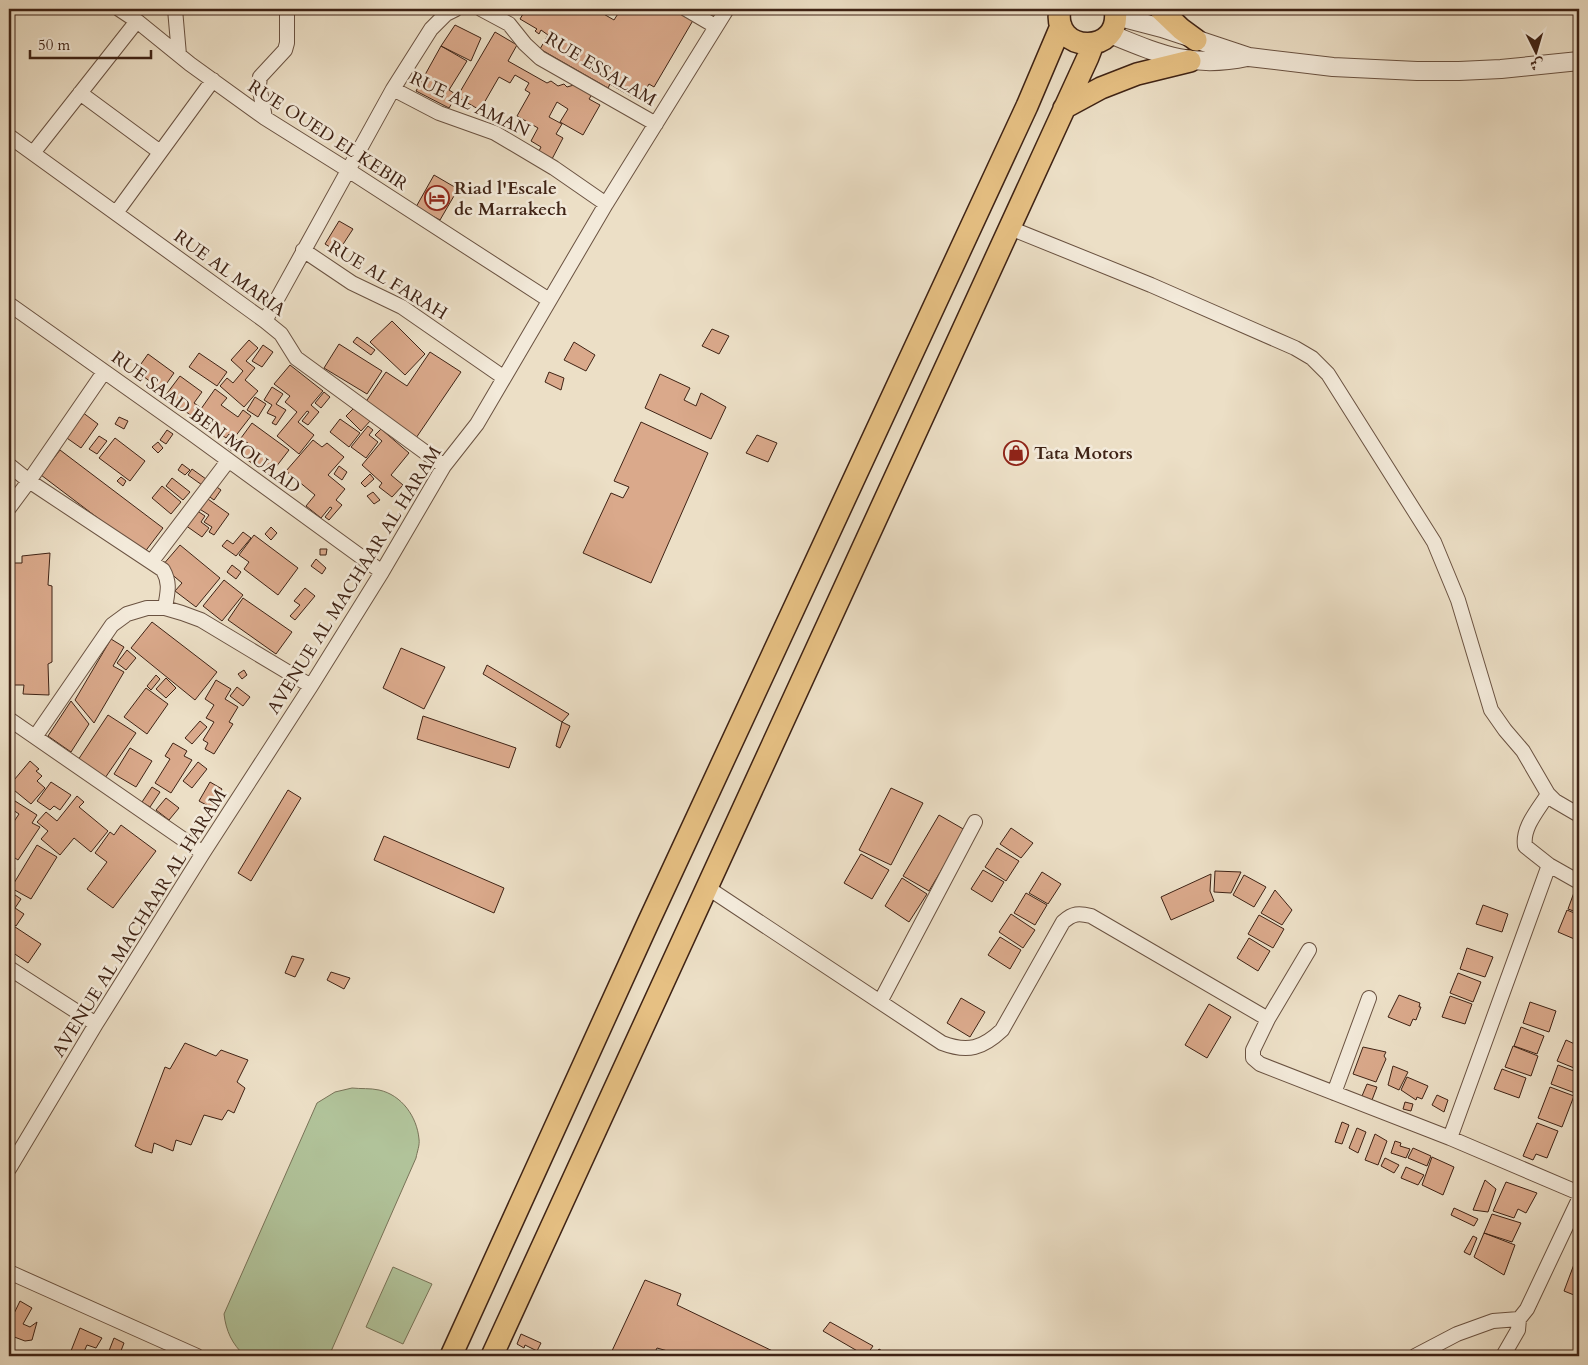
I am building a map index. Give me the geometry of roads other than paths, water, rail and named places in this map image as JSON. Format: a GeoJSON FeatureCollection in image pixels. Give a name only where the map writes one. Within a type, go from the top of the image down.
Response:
{"type":"FeatureCollection","features":[{"type":"Feature","properties":{"kind":"main road"},"geometry":{"type":"LineString","coordinates":[[1160,9],[1196,40]]}},
{"type":"Feature","properties":{"kind":"main road"},"geometry":{"type":"LineString","coordinates":[[1060,17],[1066,34],[1073,40],[1083,44],[1109,26]]}},
{"type":"Feature","properties":{"kind":"main road"},"geometry":{"type":"LineString","coordinates":[[451,1356],[656,905],[1027,106],[1060,17]]}},
{"type":"Feature","properties":{"kind":"main road"},"geometry":{"type":"LineString","coordinates":[[492,1356],[1064,108],[1088,58],[1109,26]]}},
{"type":"Feature","properties":{"kind":"main road"},"geometry":{"type":"LineString","coordinates":[[1064,108],[1102,88],[1137,74],[1190,61]]}},
{"type":"Feature","properties":{"kind":"street","name":"RUE OUED EL KEBIR"},"geometry":{"type":"LineString","coordinates":[[119,9],[265,118],[549,300]]}},
{"type":"Feature","properties":{"kind":"street"},"geometry":{"type":"LineString","coordinates":[[175,9],[179,55]]}},
{"type":"Feature","properties":{"kind":"street"},"geometry":{"type":"LineString","coordinates":[[265,118],[259,85],[260,77],[286,50],[287,9]]}},
{"type":"Feature","properties":{"kind":"street","name":"RUE AL AMAN"},"geometry":{"type":"LineString","coordinates":[[264,320],[393,88],[431,29],[446,14],[456,9]]}},
{"type":"Feature","properties":{"kind":"street","name":"RUE ESSALAM"},"geometry":{"type":"LineString","coordinates":[[481,9],[509,24],[525,44],[540,58],[656,124]]}},
{"type":"Feature","properties":{"kind":"street"},"geometry":{"type":"LineString","coordinates":[[686,9],[715,26]]}},
{"type":"Feature","properties":{"kind":"street","name":"AVENUE AL MACHAAR AL HARAM"},"geometry":{"type":"LineString","coordinates":[[9,1169],[96,1024],[382,572],[444,466],[477,424],[606,204],[727,9]]}},
{"type":"Feature","properties":{"kind":"street"},"geometry":{"type":"LineString","coordinates":[[33,153],[137,21]]}},
{"type":"Feature","properties":{"kind":"street"},"geometry":{"type":"LineString","coordinates":[[1109,26],[1162,28],[1249,57],[1333,67],[1417,71],[1501,69],[1579,62]]}},
{"type":"Feature","properties":{"kind":"street"},"geometry":{"type":"LineString","coordinates":[[1109,26],[1156,53],[1190,61],[1220,62],[1249,57]]}},
{"type":"Feature","properties":{"kind":"street"},"geometry":{"type":"LineString","coordinates":[[116,213],[213,80]]}},
{"type":"Feature","properties":{"kind":"street","name":"RUE AL AMAN"},"geometry":{"type":"LineString","coordinates":[[393,88],[439,113],[495,133],[554,168],[606,204]]}},
{"type":"Feature","properties":{"kind":"street"},"geometry":{"type":"LineString","coordinates":[[80,93],[160,152]]}},
{"type":"Feature","properties":{"kind":"street","name":"RUE AL MARIA"},"geometry":{"type":"LineString","coordinates":[[11,142],[33,153],[264,320],[281,334],[296,358],[444,466]]}},
{"type":"Feature","properties":{"kind":"street"},"geometry":{"type":"LineString","coordinates":[[1010,228],[1151,285],[1295,348],[1312,358],[1328,374],[1434,542],[1458,600],[1491,710],[1504,730],[1522,751],[1548,794],[1555,801],[1579,815]]}},
{"type":"Feature","properties":{"kind":"street","name":"RUE AL FARAH"},"geometry":{"type":"LineString","coordinates":[[303,250],[352,283],[402,307],[503,377]]}},
{"type":"Feature","properties":{"kind":"street","name":"RUE SAAD BEN MOUAAD"},"geometry":{"type":"LineString","coordinates":[[9,304],[382,572]]}},
{"type":"Feature","properties":{"kind":"street"},"geometry":{"type":"LineString","coordinates":[[9,508],[104,372]]}},
{"type":"Feature","properties":{"kind":"street"},"geometry":{"type":"LineString","coordinates":[[152,561],[228,461]]}},
{"type":"Feature","properties":{"kind":"street"},"geometry":{"type":"LineString","coordinates":[[9,464],[29,481],[163,570],[168,579],[169,586],[165,608]]}},
{"type":"Feature","properties":{"kind":"street"},"geometry":{"type":"LineString","coordinates":[[35,737],[112,625],[127,614],[147,608],[165,608],[201,620],[311,686]]}},
{"type":"Feature","properties":{"kind":"street"},"geometry":{"type":"LineString","coordinates":[[9,719],[203,853]]}},
{"type":"Feature","properties":{"kind":"street"},"geometry":{"type":"LineString","coordinates":[[1548,794],[1528,827],[1524,838],[1525,846],[1549,865],[1579,882]]}},
{"type":"Feature","properties":{"kind":"street"},"geometry":{"type":"LineString","coordinates":[[880,1002],[975,822]]}},
{"type":"Feature","properties":{"kind":"street"},"geometry":{"type":"LineString","coordinates":[[1450,1138],[1549,865]]}},
{"type":"Feature","properties":{"kind":"street"},"geometry":{"type":"LineString","coordinates":[[708,888],[942,1043],[956,1048],[981,1046],[993,1039],[1002,1030],[1063,922],[1071,915],[1080,913],[1091,916],[1268,1019]]}},
{"type":"Feature","properties":{"kind":"street"},"geometry":{"type":"LineString","coordinates":[[1309,950],[1268,1019],[1253,1050],[1253,1058],[1260,1064],[1450,1138],[1579,1193]]}},
{"type":"Feature","properties":{"kind":"street"},"geometry":{"type":"LineString","coordinates":[[9,968],[96,1024]]}},
{"type":"Feature","properties":{"kind":"street"},"geometry":{"type":"LineString","coordinates":[[1334,1093],[1369,998]]}},
{"type":"Feature","properties":{"kind":"street"},"geometry":{"type":"LineString","coordinates":[[1503,1356],[1518,1330],[1519,1319],[1527,1309],[1579,1199]]}},
{"type":"Feature","properties":{"kind":"street"},"geometry":{"type":"LineString","coordinates":[[9,1272],[197,1356]]}},
{"type":"Feature","properties":{"kind":"street"},"geometry":{"type":"LineString","coordinates":[[1414,1356],[1457,1334],[1493,1322],[1519,1319]]}},
{"type":"Feature","properties":{"kind":"place","name":"Riad l'Escale de Marrakech"},"geometry":{"type":"Point","coordinates":[437,198]}},
{"type":"Feature","properties":{"kind":"place","name":"Tata Motors"},"geometry":{"type":"Point","coordinates":[1016,453]}}]}
